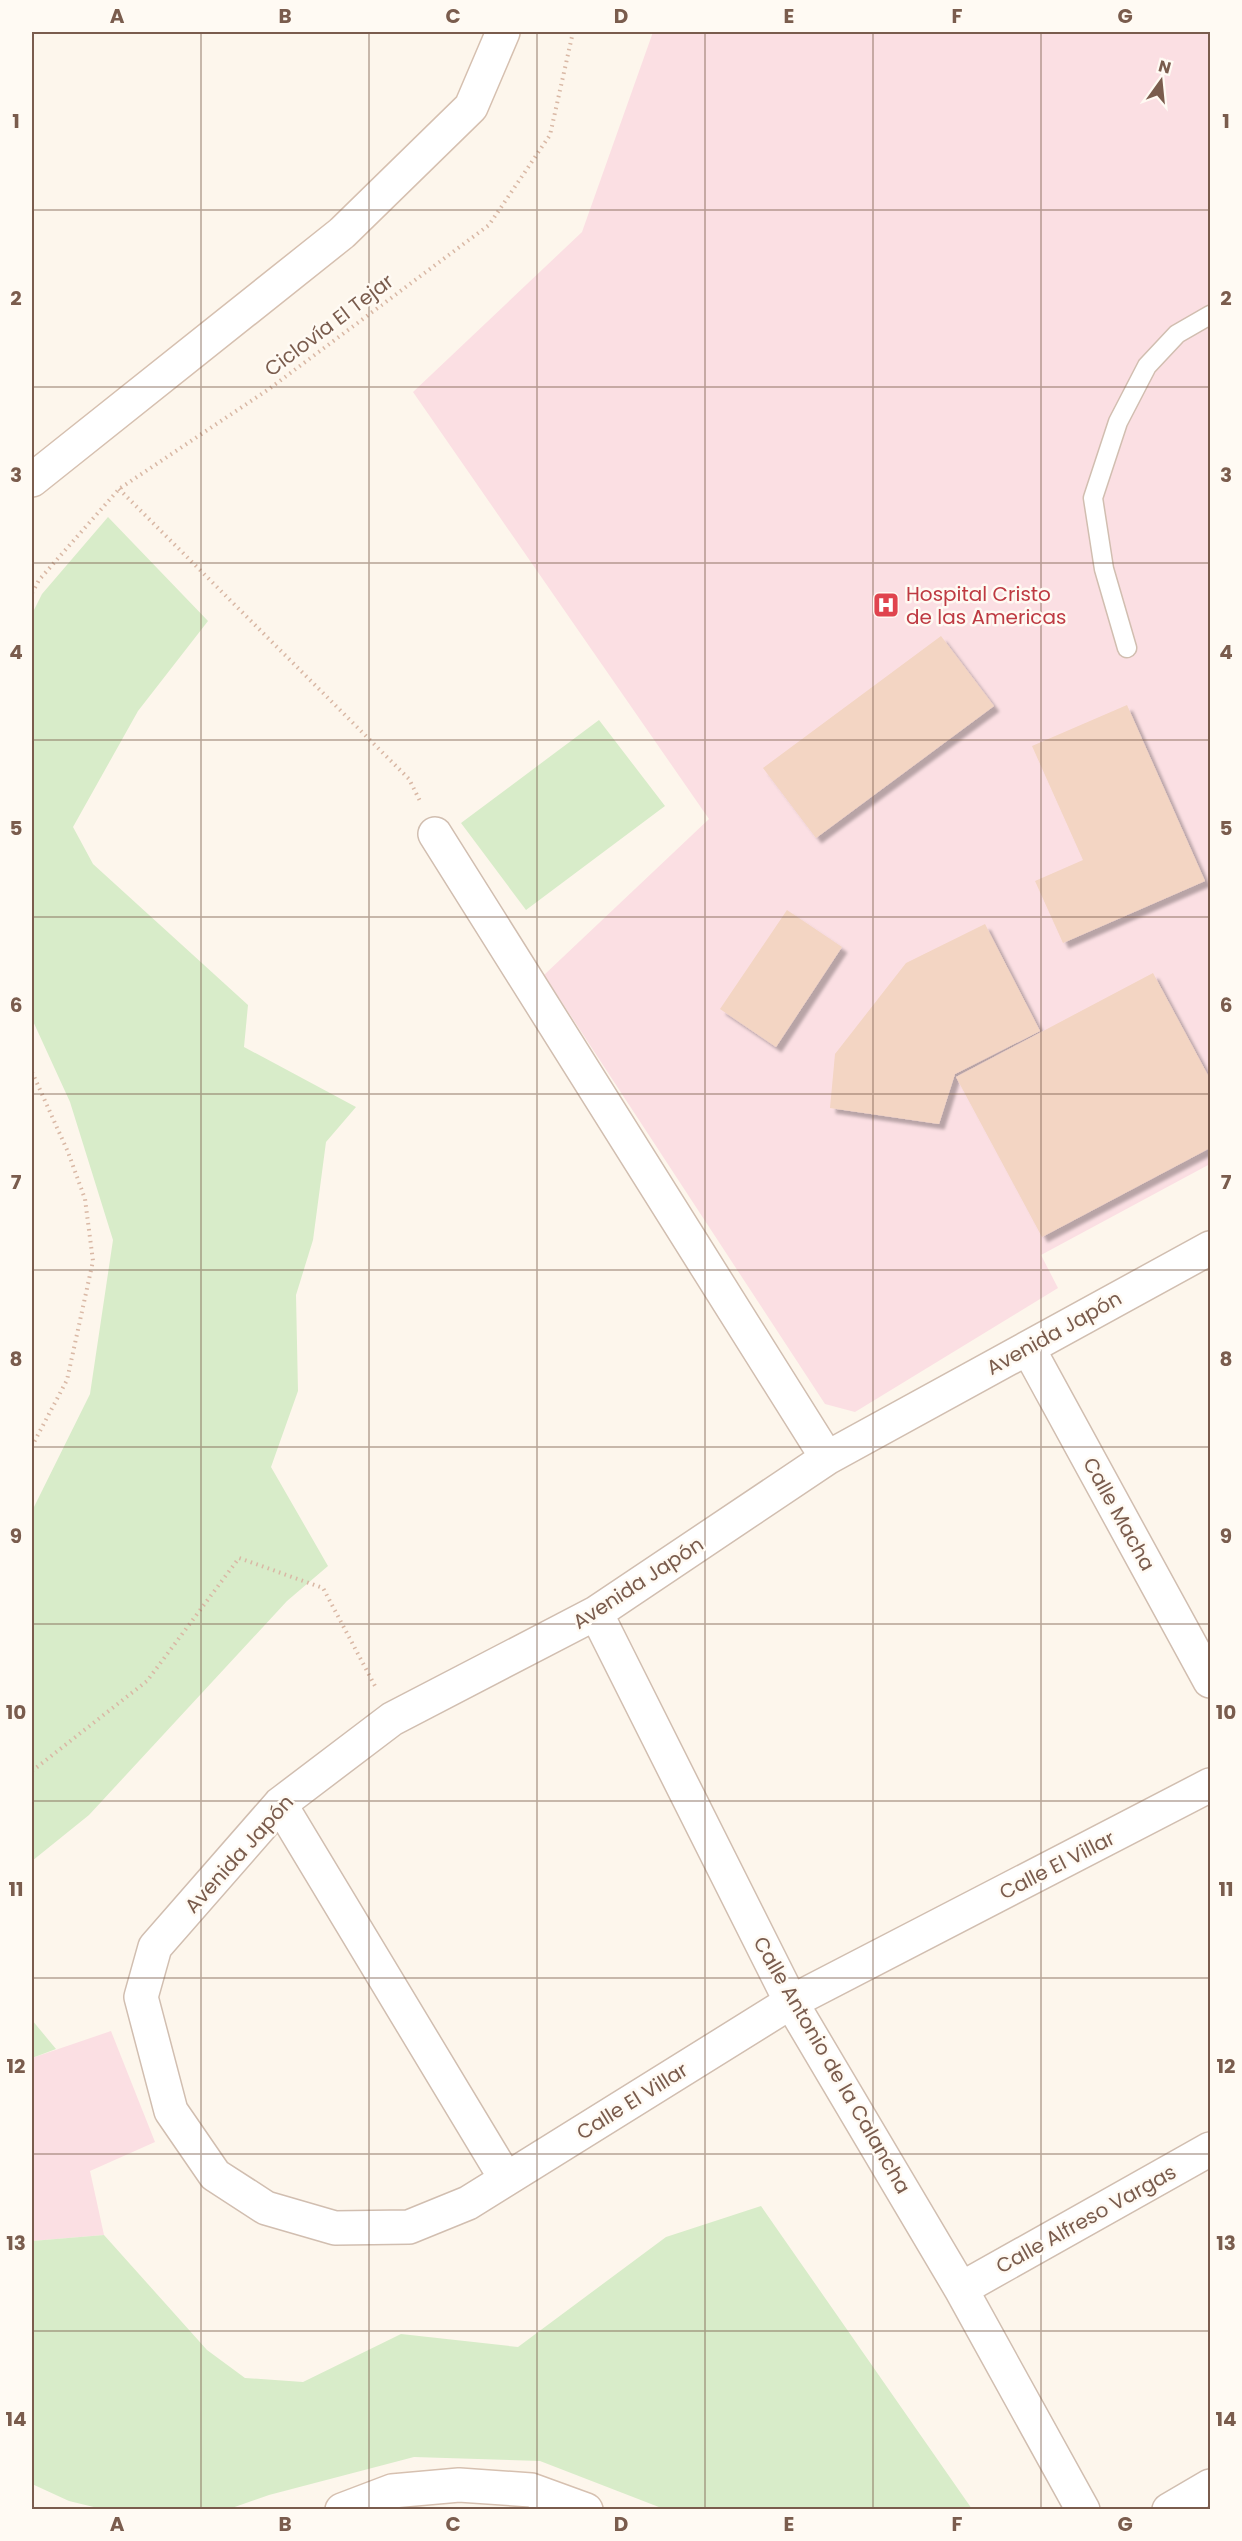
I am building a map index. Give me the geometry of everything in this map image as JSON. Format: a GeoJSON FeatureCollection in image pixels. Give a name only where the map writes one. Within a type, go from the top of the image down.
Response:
{"type":"FeatureCollection","features":[{"type":"Feature","properties":{"kind":"street"},"geometry":{"type":"LineString","coordinates":[[32,480],[342,233],[471,107],[502,32]]}},
{"type":"Feature","properties":{"kind":"street"},"geometry":{"type":"LineString","coordinates":[[435,834],[827,1458]]}},
{"type":"Feature","properties":{"kind":"street","name":"Avenida Japón"},"geometry":{"type":"LineString","coordinates":[[141,1997],[155,1947],[280,1804],[392,1719],[596,1613],[827,1458],[1210,1248]]}},
{"type":"Feature","properties":{"kind":"street","name":"Calle Macha"},"geometry":{"type":"LineString","coordinates":[[1028,1348],[1210,1681]]}},
{"type":"Feature","properties":{"kind":"street","name":"Calle Antonio de la Calancha"},"geometry":{"type":"LineString","coordinates":[[596,1613],[791,2002],[961,2289],[1083,2510]]}},
{"type":"Feature","properties":{"kind":"street","name":"Calle El Villar"},"geometry":{"type":"LineString","coordinates":[[141,1997],[171,2111],[215,2175],[266,2208],[335,2228],[409,2227],[468,2203],[791,2002],[1210,1785]]}},
{"type":"Feature","properties":{"kind":"street"},"geometry":{"type":"LineString","coordinates":[[280,1804],[506,2179]]}},
{"type":"Feature","properties":{"kind":"street","name":"Calle Alfreso Vargas"},"geometry":{"type":"LineString","coordinates":[[961,2289],[1210,2149]]}},
{"type":"Feature","properties":{"kind":"street"},"geometry":{"type":"LineString","coordinates":[[342,2510],[392,2491],[459,2485],[531,2490],[586,2510]]}},
{"type":"Feature","properties":{"kind":"street"},"geometry":{"type":"LineString","coordinates":[[1169,2510],[1210,2486]]}},
{"type":"Feature","properties":{"kind":"lane"},"geometry":{"type":"LineString","coordinates":[[1127,648],[1104,569],[1093,498],[1119,422],[1147,366],[1177,334],[1210,315]]}},
{"type":"Feature","properties":{"kind":"path","name":"Ciclovía El Tejar"},"geometry":{"type":"LineString","coordinates":[[32,593],[39,580],[119,489],[269,389],[489,225],[549,135],[573,32]]}},
{"type":"Feature","properties":{"kind":"path"},"geometry":{"type":"LineString","coordinates":[[119,489],[409,779],[435,834]]}},
{"type":"Feature","properties":{"kind":"path"},"geometry":{"type":"LineString","coordinates":[[32,1072],[68,1152],[85,1199],[93,1261],[67,1380],[32,1446]]}},
{"type":"Feature","properties":{"kind":"path"},"geometry":{"type":"LineString","coordinates":[[32,1771],[147,1681],[239,1558],[322,1588],[392,1719]]}},
{"type":"Feature","properties":{"kind":"shaded area","name":"Hospital Cristo de las Americas"},"geometry":{"type":"Polygon","coordinates":[[[653,32],[1210,32],[1210,1164],[1041,1255],[1058,1288],[855,1412],[825,1404],[544,975],[709,819],[413,392],[582,232],[653,32]]]}},
{"type":"Feature","properties":{"kind":"shaded area"},"geometry":{"type":"Polygon","coordinates":[[[111,2031],[155,2142],[90,2171],[104,2235],[32,2241],[32,2058],[111,2031]]]}},
{"type":"Feature","properties":{"kind":"green space"},"geometry":{"type":"Polygon","coordinates":[[[108,517],[208,621],[138,711],[73,827],[93,864],[248,1005],[244,1047],[356,1107],[326,1142],[313,1240],[296,1295],[298,1391],[271,1467],[328,1566],[287,1601],[89,1815],[32,1861],[32,1511],[90,1394],[113,1240],[70,1102],[32,1019],[32,614],[42,594],[108,517]]]}},
{"type":"Feature","properties":{"kind":"green space"},"geometry":{"type":"Polygon","coordinates":[[[599,720],[665,806],[526,910],[461,823],[599,720]]]}},
{"type":"Feature","properties":{"kind":"green space"},"geometry":{"type":"Polygon","coordinates":[[[32,2020],[56,2049],[32,2058],[32,2020]]]}},
{"type":"Feature","properties":{"kind":"green space"},"geometry":{"type":"Polygon","coordinates":[[[761,2206],[972,2509],[664,2509],[540,2461],[414,2457],[269,2495],[229,2509],[102,2509],[69,2501],[32,2484],[32,2241],[104,2235],[207,2350],[245,2378],[303,2382],[401,2334],[518,2347],[666,2237],[761,2206]]]}},
{"type":"Feature","properties":{"kind":"building"},"geometry":{"type":"Polygon","coordinates":[[[941,636],[994,706],[816,838],[763,768],[941,636]]]}},
{"type":"Feature","properties":{"kind":"building"},"geometry":{"type":"Polygon","coordinates":[[[1127,705],[1205,881],[1063,943],[1035,881],[1083,860],[1032,746],[1127,705]]]}},
{"type":"Feature","properties":{"kind":"building"},"geometry":{"type":"Polygon","coordinates":[[[787,910],[842,947],[776,1047],[720,1009],[787,910]]]}},
{"type":"Feature","properties":{"kind":"building"},"geometry":{"type":"Polygon","coordinates":[[[985,924],[1040,1031],[955,1074],[939,1124],[830,1108],[835,1054],[906,963],[985,924]]]}},
{"type":"Feature","properties":{"kind":"building"},"geometry":{"type":"Polygon","coordinates":[[[1153,973],[1210,1079],[1210,1148],[1042,1237],[956,1077],[1153,973]]]}},
{"type":"Feature","properties":{"kind":"place","name":"Hospital Cristo de las Americas"},"geometry":{"type":"Point","coordinates":[886,605]}}]}
